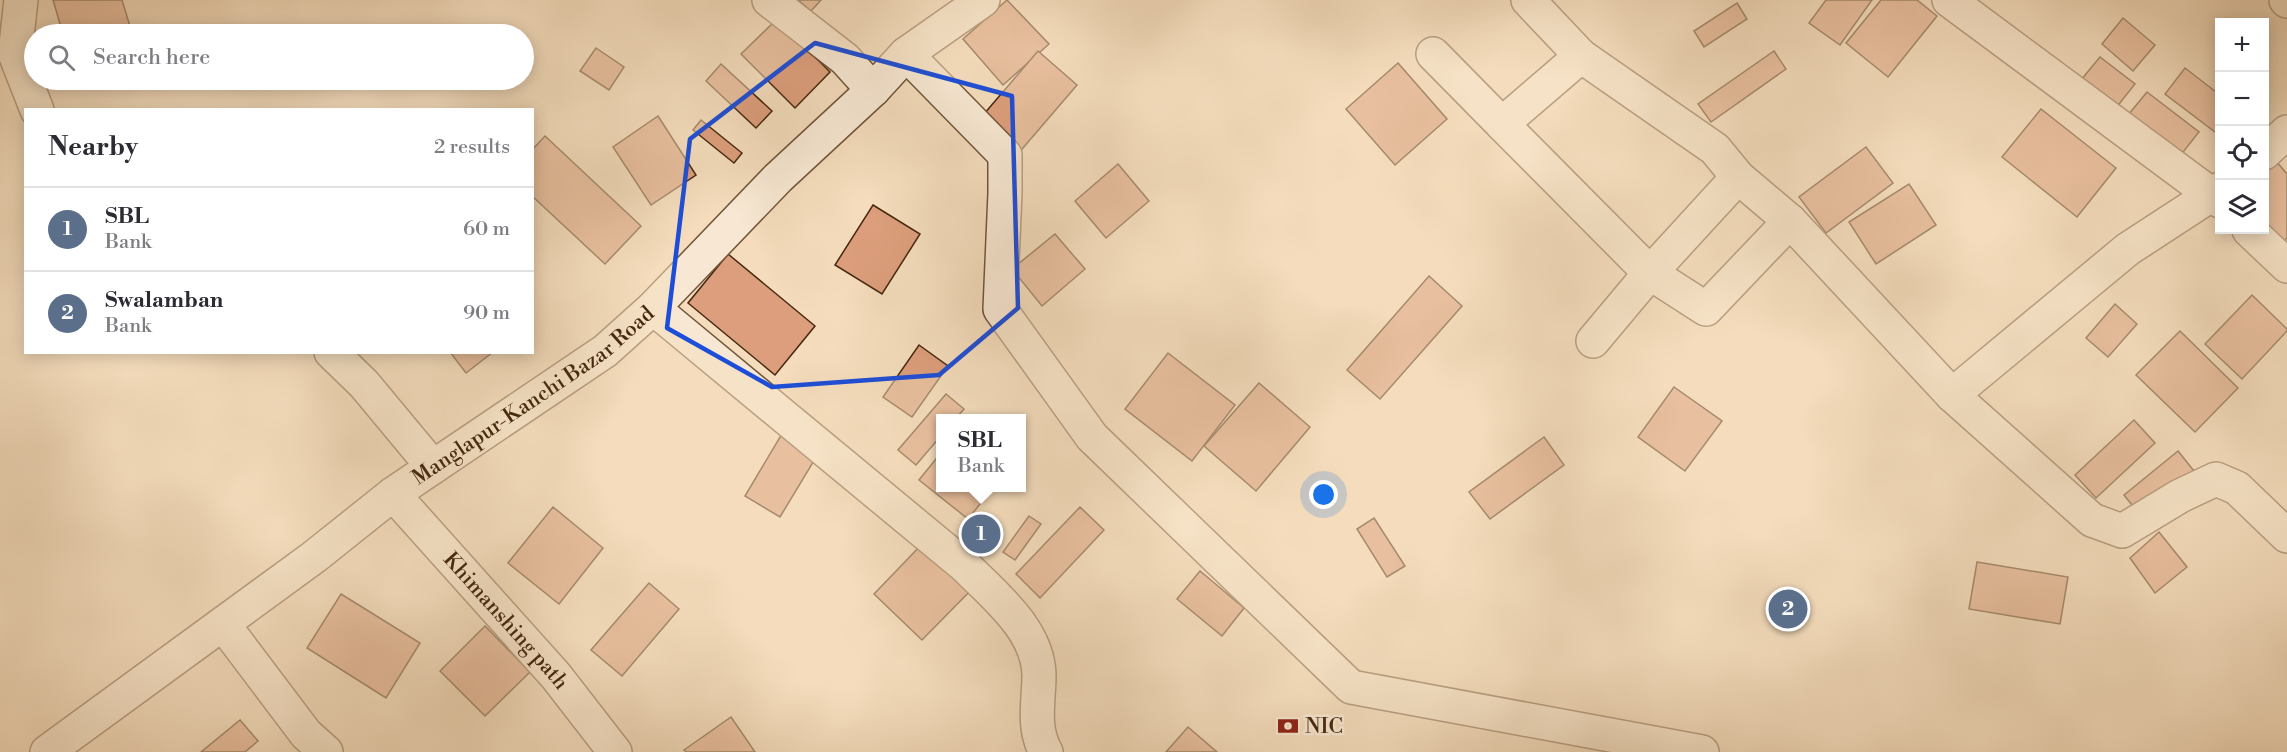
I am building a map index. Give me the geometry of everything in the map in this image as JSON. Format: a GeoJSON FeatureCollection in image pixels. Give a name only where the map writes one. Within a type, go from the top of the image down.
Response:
{"type":"FeatureCollection","features":[{"type":"Feature","properties":{"kind":"street"},"geometry":{"type":"LineString","coordinates":[[21,0],[15,54],[24,77]]}},
{"type":"Feature","properties":{"kind":"street"},"geometry":{"type":"LineString","coordinates":[[770,0],[845,59],[873,90]]}},
{"type":"Feature","properties":{"kind":"street","name":"Manglapur-Kanchi Bazar Road"},"geometry":{"type":"LineString","coordinates":[[47,752],[314,557],[393,494],[605,351],[653,308],[778,178],[873,90],[906,54],[983,0]]}},
{"type":"Feature","properties":{"kind":"street"},"geometry":{"type":"LineString","coordinates":[[1528,0],[1581,56],[1715,148],[1738,177],[1790,221],[1952,395],[2092,520],[2122,531],[2180,496],[2216,479],[2237,488],[2287,536]]}},
{"type":"Feature","properties":{"kind":"street"},"geometry":{"type":"LineString","coordinates":[[1949,0],[2215,194]]}},
{"type":"Feature","properties":{"kind":"street"},"geometry":{"type":"LineString","coordinates":[[906,54],[1005,155],[1000,309],[1092,437],[1351,687],[1702,752]]}},
{"type":"Feature","properties":{"kind":"street"},"geometry":{"type":"LineString","coordinates":[[1433,54],[1650,273],[1706,309],[1790,221]]}},
{"type":"Feature","properties":{"kind":"street"},"geometry":{"type":"LineString","coordinates":[[1502,124],[1581,56]]}},
{"type":"Feature","properties":{"kind":"street"},"geometry":{"type":"LineString","coordinates":[[29,90],[36,108]]}},
{"type":"Feature","properties":{"kind":"street"},"geometry":{"type":"LineString","coordinates":[[2269,149],[2287,132]]}},
{"type":"Feature","properties":{"kind":"street"},"geometry":{"type":"LineString","coordinates":[[1593,341],[1650,273],[1738,177]]}},
{"type":"Feature","properties":{"kind":"street"},"geometry":{"type":"LineString","coordinates":[[1952,395],[2128,249],[2215,196]]}},
{"type":"Feature","properties":{"kind":"street"},"geometry":{"type":"LineString","coordinates":[[2253,234],[2287,266]]}},
{"type":"Feature","properties":{"kind":"street"},"geometry":{"type":"LineString","coordinates":[[653,308],[965,566],[1000,602],[1030,638],[1039,673],[1036,713],[1046,752]]}},
{"type":"Feature","properties":{"kind":"street"},"geometry":{"type":"LineString","coordinates":[[333,354],[364,384],[433,467]]}},
{"type":"Feature","properties":{"kind":"street","name":"Khimanshing path"},"geometry":{"type":"LineString","coordinates":[[393,494],[556,676],[615,752]]}},
{"type":"Feature","properties":{"kind":"street"},"geometry":{"type":"LineString","coordinates":[[223,624],[306,734],[326,752]]}},
{"type":"Feature","properties":{"kind":"highlighted area"},"geometry":{"type":"Polygon","coordinates":[[[815,43],[1012,96],[1018,308],[939,375],[772,387],[667,328],[690,139],[815,43]]]}},
{"type":"Feature","properties":{"kind":"building"},"geometry":{"type":"Polygon","coordinates":[[[53,0],[122,0],[129,24],[60,24],[53,0]]]}},
{"type":"Feature","properties":{"kind":"building"},"geometry":{"type":"Polygon","coordinates":[[[798,0],[821,0],[811,11],[798,0]]]}},
{"type":"Feature","properties":{"kind":"building"},"geometry":{"type":"Polygon","coordinates":[[[1007,0],[1049,44],[1003,85],[963,39],[1007,0]]]}},
{"type":"Feature","properties":{"kind":"building"},"geometry":{"type":"Polygon","coordinates":[[[1826,0],[1872,0],[1840,45],[1809,23],[1826,0]]]}},
{"type":"Feature","properties":{"kind":"building"},"geometry":{"type":"Polygon","coordinates":[[[1881,0],[1917,0],[1937,16],[1888,77],[1846,43],[1881,0]]]}},
{"type":"Feature","properties":{"kind":"building"},"geometry":{"type":"Polygon","coordinates":[[[1737,3],[1747,19],[1704,47],[1694,31],[1737,3]]]}},
{"type":"Feature","properties":{"kind":"building"},"geometry":{"type":"Polygon","coordinates":[[[2123,18],[2155,45],[2133,71],[2102,44],[2123,18]]]}},
{"type":"Feature","properties":{"kind":"building"},"geometry":{"type":"Polygon","coordinates":[[[777,19],[830,72],[795,108],[741,54],[777,19]]]}},
{"type":"Feature","properties":{"kind":"building"},"geometry":{"type":"Polygon","coordinates":[[[596,48],[624,67],[609,90],[580,71],[596,48]]]}},
{"type":"Feature","properties":{"kind":"building"},"geometry":{"type":"Polygon","coordinates":[[[1038,51],[1077,85],[1017,155],[978,121],[1038,51]]]}},
{"type":"Feature","properties":{"kind":"building"},"geometry":{"type":"Polygon","coordinates":[[[1774,51],[1786,69],[1711,122],[1698,104],[1774,51]]]}},
{"type":"Feature","properties":{"kind":"building"},"geometry":{"type":"Polygon","coordinates":[[[2100,57],[2135,84],[2116,108],[2081,80],[2100,57]]]}},
{"type":"Feature","properties":{"kind":"building"},"geometry":{"type":"Polygon","coordinates":[[[1398,63],[1447,119],[1395,165],[1346,109],[1398,63]]]}},
{"type":"Feature","properties":{"kind":"building"},"geometry":{"type":"Polygon","coordinates":[[[721,64],[772,111],[756,128],[706,81],[721,64]]]}},
{"type":"Feature","properties":{"kind":"building"},"geometry":{"type":"Polygon","coordinates":[[[2185,68],[2215,91],[2215,132],[2165,94],[2185,68]]]}},
{"type":"Feature","properties":{"kind":"building"},"geometry":{"type":"Polygon","coordinates":[[[2147,92],[2199,132],[2176,161],[2124,120],[2147,92]]]}},
{"type":"Feature","properties":{"kind":"building"},"geometry":{"type":"Polygon","coordinates":[[[2041,109],[2116,168],[2077,217],[2002,157],[2041,109]]]}},
{"type":"Feature","properties":{"kind":"building"},"geometry":{"type":"Polygon","coordinates":[[[658,116],[696,175],[651,205],[613,147],[658,116]]]}},
{"type":"Feature","properties":{"kind":"building"},"geometry":{"type":"Polygon","coordinates":[[[701,120],[742,153],[734,163],[693,130],[701,120]]]}},
{"type":"Feature","properties":{"kind":"building"},"geometry":{"type":"Polygon","coordinates":[[[545,136],[641,226],[605,264],[534,198],[534,148],[545,136]]]}},
{"type":"Feature","properties":{"kind":"building"},"geometry":{"type":"Polygon","coordinates":[[[1866,147],[1893,183],[1826,233],[1799,197],[1866,147]]]}},
{"type":"Feature","properties":{"kind":"building"},"geometry":{"type":"Polygon","coordinates":[[[2276,161],[2287,174],[2287,238],[2272,251],[2266,234],[2269,234],[2269,167],[2276,161]]]}},
{"type":"Feature","properties":{"kind":"building"},"geometry":{"type":"Polygon","coordinates":[[[1118,164],[1149,201],[1106,238],[1075,201],[1118,164]]]}},
{"type":"Feature","properties":{"kind":"building"},"geometry":{"type":"Polygon","coordinates":[[[1909,184],[1936,225],[1876,264],[1849,222],[1909,184]]]}},
{"type":"Feature","properties":{"kind":"building"},"geometry":{"type":"Polygon","coordinates":[[[873,205],[920,234],[882,294],[835,265],[873,205]]]}},
{"type":"Feature","properties":{"kind":"building"},"geometry":{"type":"Polygon","coordinates":[[[1055,234],[1085,269],[1042,306],[1012,269],[1055,234]]]}},
{"type":"Feature","properties":{"kind":"building"},"geometry":{"type":"Polygon","coordinates":[[[728,254],[815,326],[775,375],[688,303],[728,254]]]}},
{"type":"Feature","properties":{"kind":"building"},"geometry":{"type":"Polygon","coordinates":[[[1429,276],[1462,306],[1380,399],[1347,370],[1429,276]]]}},
{"type":"Feature","properties":{"kind":"building"},"geometry":{"type":"Polygon","coordinates":[[[2252,295],[2287,331],[2242,379],[2205,344],[2252,295]]]}},
{"type":"Feature","properties":{"kind":"building"},"geometry":{"type":"Polygon","coordinates":[[[2115,304],[2137,324],[2108,357],[2086,338],[2115,304]]]}},
{"type":"Feature","properties":{"kind":"building"},"geometry":{"type":"Polygon","coordinates":[[[2180,331],[2238,388],[2195,432],[2136,375],[2180,331]]]}},
{"type":"Feature","properties":{"kind":"building"},"geometry":{"type":"Polygon","coordinates":[[[919,345],[948,366],[912,417],[883,397],[919,345]]]}},
{"type":"Feature","properties":{"kind":"building"},"geometry":{"type":"Polygon","coordinates":[[[1168,353],[1235,405],[1192,461],[1125,409],[1168,353]]]}},
{"type":"Feature","properties":{"kind":"building"},"geometry":{"type":"Polygon","coordinates":[[[452,354],[490,354],[466,373],[452,354]]]}},
{"type":"Feature","properties":{"kind":"building"},"geometry":{"type":"Polygon","coordinates":[[[1259,383],[1310,427],[1256,491],[1204,446],[1259,383]]]}},
{"type":"Feature","properties":{"kind":"building"},"geometry":{"type":"Polygon","coordinates":[[[1674,387],[1722,421],[1685,471],[1638,437],[1674,387]]]}},
{"type":"Feature","properties":{"kind":"building"},"geometry":{"type":"Polygon","coordinates":[[[946,394],[964,409],[960,414],[936,414],[936,442],[916,465],[898,450],[946,394]]]}},
{"type":"Feature","properties":{"kind":"building"},"geometry":{"type":"Polygon","coordinates":[[[2134,420],[2155,443],[2096,498],[2075,475],[2134,420]]]}},
{"type":"Feature","properties":{"kind":"building"},"geometry":{"type":"Polygon","coordinates":[[[783,432],[818,454],[780,517],[745,496],[783,432]]]}},
{"type":"Feature","properties":{"kind":"building"},"geometry":{"type":"Polygon","coordinates":[[[1544,437],[1564,465],[1490,519],[1469,492],[1544,437]]]}},
{"type":"Feature","properties":{"kind":"building"},"geometry":{"type":"Polygon","coordinates":[[[2178,451],[2194,471],[2140,515],[2124,495],[2178,451]]]}},
{"type":"Feature","properties":{"kind":"building"},"geometry":{"type":"Polygon","coordinates":[[[936,459],[936,492],[990,492],[968,519],[919,480],[936,459]]]}},
{"type":"Feature","properties":{"kind":"building"},"geometry":{"type":"Polygon","coordinates":[[[553,507],[603,548],[559,604],[508,563],[553,507]]]}},
{"type":"Feature","properties":{"kind":"building"},"geometry":{"type":"Polygon","coordinates":[[[1080,507],[1104,530],[1040,598],[1016,574],[1080,507]]]}},
{"type":"Feature","properties":{"kind":"building"},"geometry":{"type":"Polygon","coordinates":[[[1029,516],[1041,524],[1015,560],[1003,552],[1029,516]]]}},
{"type":"Feature","properties":{"kind":"building"},"geometry":{"type":"Polygon","coordinates":[[[1374,518],[1405,566],[1387,577],[1357,529],[1374,518]]]}},
{"type":"Feature","properties":{"kind":"building"},"geometry":{"type":"Polygon","coordinates":[[[2159,532],[2187,567],[2155,593],[2130,558],[2159,532]]]}},
{"type":"Feature","properties":{"kind":"building"},"geometry":{"type":"Polygon","coordinates":[[[924,542],[972,589],[922,640],[874,594],[924,542]]]}},
{"type":"Feature","properties":{"kind":"building"},"geometry":{"type":"Polygon","coordinates":[[[1977,562],[2068,577],[2060,624],[1969,609],[1977,562]]]}},
{"type":"Feature","properties":{"kind":"building"},"geometry":{"type":"Polygon","coordinates":[[[1200,571],[1244,608],[1222,636],[1177,599],[1200,571]]]}},
{"type":"Feature","properties":{"kind":"building"},"geometry":{"type":"Polygon","coordinates":[[[649,583],[679,609],[622,676],[591,650],[649,583]]]}},
{"type":"Feature","properties":{"kind":"building"},"geometry":{"type":"Polygon","coordinates":[[[341,594],[420,643],[386,698],[307,648],[341,594]]]}},
{"type":"Feature","properties":{"kind":"building"},"geometry":{"type":"Polygon","coordinates":[[[485,626],[530,672],[485,716],[440,671],[485,626]]]}},
{"type":"Feature","properties":{"kind":"building"},"geometry":{"type":"Polygon","coordinates":[[[731,717],[755,752],[686,752],[684,750],[731,717]]]}},
{"type":"Feature","properties":{"kind":"building"},"geometry":{"type":"Polygon","coordinates":[[[240,720],[258,741],[245,752],[201,752],[240,720]]]}},
{"type":"Feature","properties":{"kind":"building"},"geometry":{"type":"Polygon","coordinates":[[[1188,727],[1217,752],[1166,752],[1188,727]]]}},
{"type":"Feature","properties":{"kind":"place","name":"SBL"},"geometry":{"type":"Point","coordinates":[981,534]}},
{"type":"Feature","properties":{"kind":"place","name":"Swalamban"},"geometry":{"type":"Point","coordinates":[1788,609]}},
{"type":"Feature","properties":{"kind":"place","name":"NIC"},"geometry":{"type":"Point","coordinates":[1288,726]}}]}
